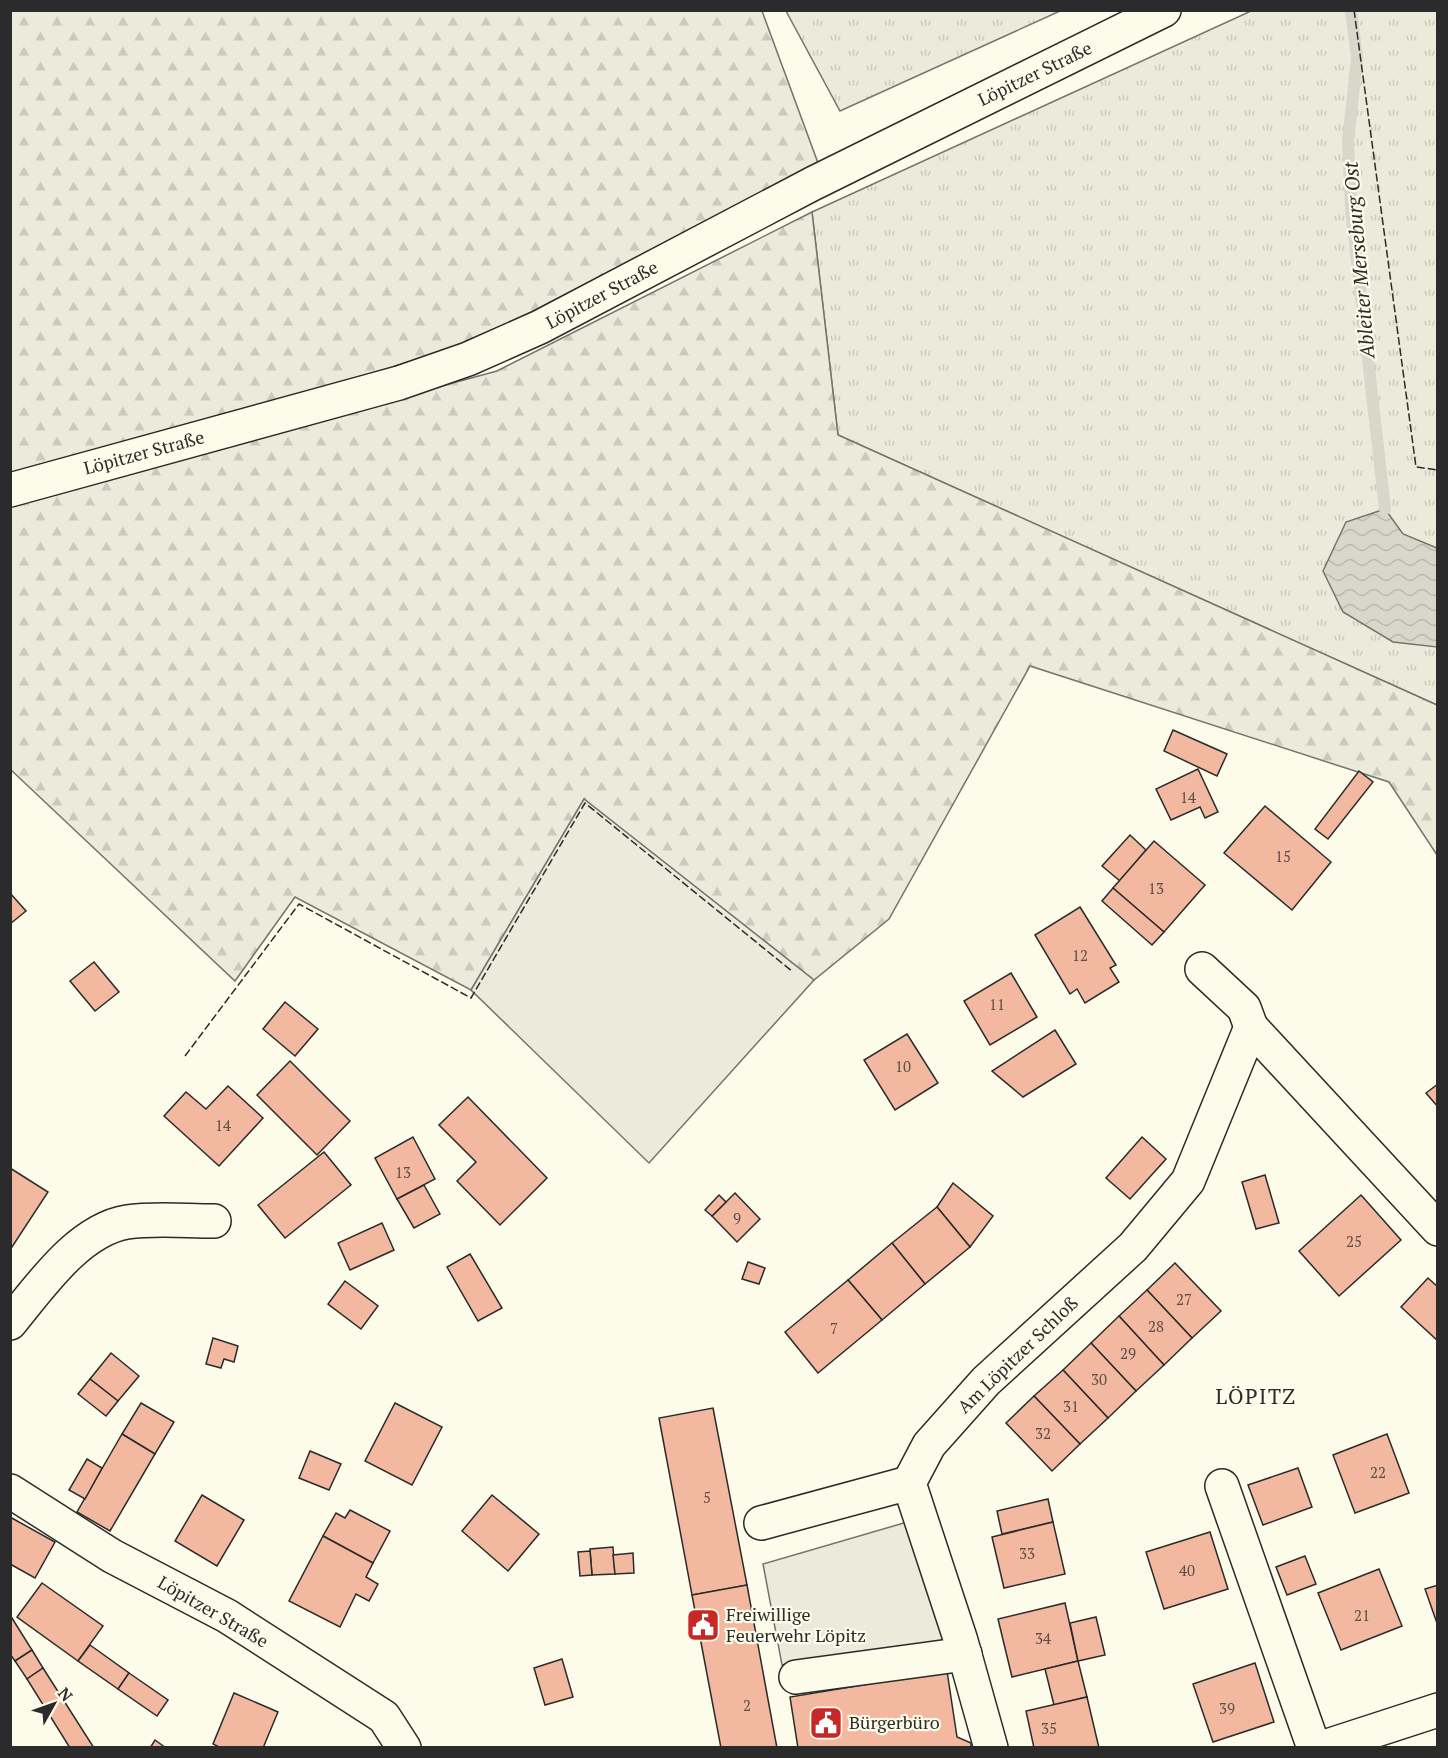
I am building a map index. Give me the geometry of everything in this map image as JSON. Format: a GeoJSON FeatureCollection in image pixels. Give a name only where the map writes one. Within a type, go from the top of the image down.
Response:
{"type":"FeatureCollection","features":[{"type":"Feature","properties":{"kind":"street","name":"Löpitzer Straße"},"geometry":{"type":"LineString","coordinates":[[10,490],[399,383],[468,359],[540,327],[812,184],[1161,12]]}},
{"type":"Feature","properties":{"kind":"street"},"geometry":{"type":"LineString","coordinates":[[1202,969],[1244,1008],[1251,1027],[1437,1229]]}},
{"type":"Feature","properties":{"kind":"street","name":"Am Löpitzer Schloß"},"geometry":{"type":"LineString","coordinates":[[909,1484],[929,1445],[986,1381],[1133,1247],[1188,1181],[1251,1027]]}},
{"type":"Feature","properties":{"kind":"street"},"geometry":{"type":"LineString","coordinates":[[10,1323],[58,1265],[89,1238],[125,1222],[214,1221]]}},
{"type":"Feature","properties":{"kind":"street"},"geometry":{"type":"LineString","coordinates":[[761,1523],[909,1484],[965,1654],[991,1748]]}},
{"type":"Feature","properties":{"kind":"street"},"geometry":{"type":"LineString","coordinates":[[1222,1486],[1314,1748]]}},
{"type":"Feature","properties":{"kind":"street","name":"Löpitzer Straße"},"geometry":{"type":"LineString","coordinates":[[10,1491],[112,1557],[227,1616],[384,1718],[404,1748]]}},
{"type":"Feature","properties":{"kind":"street"},"geometry":{"type":"LineString","coordinates":[[796,1677],[965,1654]]}},
{"type":"Feature","properties":{"kind":"street"},"geometry":{"type":"LineString","coordinates":[[1322,1748],[1437,1710]]}},
{"type":"Feature","properties":{"kind":"green space"},"geometry":{"type":"Polygon","coordinates":[[[11,11],[762,11],[818,163],[472,343],[11,481],[11,11]]]}},
{"type":"Feature","properties":{"kind":"green space"},"geometry":{"type":"Polygon","coordinates":[[[786,11],[1060,11],[840,111],[786,11]]]}},
{"type":"Feature","properties":{"kind":"green space"},"geometry":{"type":"Polygon","coordinates":[[[1251,11],[1437,11],[1437,705],[838,435],[812,212],[1251,11]]]}},
{"type":"Feature","properties":{"kind":"green space"},"geometry":{"type":"Polygon","coordinates":[[[812,212],[838,435],[1437,705],[1437,855],[1389,782],[1030,666],[889,919],[814,980],[584,799],[471,990],[295,897],[235,981],[11,770],[10,503],[497,371],[812,212]]]}},
{"type":"Feature","properties":{"kind":"green space"},"geometry":{"type":"Polygon","coordinates":[[[584,799],[814,980],[649,1163],[471,990],[584,799]]]}},
{"type":"Feature","properties":{"kind":"shaded area"},"geometry":{"type":"Polygon","coordinates":[[[921,1518],[961,1641],[782,1665],[763,1564],[921,1518]]]}},
{"type":"Feature","properties":{"kind":"water"},"geometry":{"type":"Polygon","coordinates":[[[1385,509],[1403,534],[1437,548],[1437,647],[1393,642],[1343,612],[1323,571],[1346,522],[1385,509]]]}},
{"type":"Feature","properties":{"kind":"building"},"geometry":{"type":"Polygon","coordinates":[[[1173,730],[1227,754],[1217,776],[1164,751],[1173,730]]]}},
{"type":"Feature","properties":{"kind":"building"},"geometry":{"type":"Polygon","coordinates":[[[1198,769],[1218,812],[1205,818],[1200,807],[1171,820],[1156,789],[1198,769]]]}},
{"type":"Feature","properties":{"kind":"building"},"geometry":{"type":"Polygon","coordinates":[[[1359,771],[1373,782],[1328,839],[1315,829],[1359,771]]]}},
{"type":"Feature","properties":{"kind":"building"},"geometry":{"type":"Polygon","coordinates":[[[1265,806],[1331,862],[1292,910],[1224,853],[1265,806]]]}},
{"type":"Feature","properties":{"kind":"building"},"geometry":{"type":"Polygon","coordinates":[[[1130,835],[1146,850],[1120,881],[1102,866],[1130,835]]]}},
{"type":"Feature","properties":{"kind":"building"},"geometry":{"type":"Polygon","coordinates":[[[1154,841],[1205,885],[1164,932],[1113,888],[1154,841]]]}},
{"type":"Feature","properties":{"kind":"building"},"geometry":{"type":"Polygon","coordinates":[[[1113,888],[1164,932],[1152,945],[1102,901],[1113,888]]]}},
{"type":"Feature","properties":{"kind":"building"},"geometry":{"type":"Polygon","coordinates":[[[10,893],[26,911],[10,924],[10,893]]]}},
{"type":"Feature","properties":{"kind":"building"},"geometry":{"type":"Polygon","coordinates":[[[1080,907],[1116,965],[1110,968],[1119,982],[1085,1003],[1077,989],[1070,994],[1035,935],[1080,907]]]}},
{"type":"Feature","properties":{"kind":"building"},"geometry":{"type":"Polygon","coordinates":[[[94,962],[119,992],[95,1011],[70,981],[94,962]]]}},
{"type":"Feature","properties":{"kind":"building"},"geometry":{"type":"Polygon","coordinates":[[[1011,973],[1037,1017],[990,1045],[964,1001],[1011,973]]]}},
{"type":"Feature","properties":{"kind":"building"},"geometry":{"type":"Polygon","coordinates":[[[285,1002],[318,1029],[295,1056],[263,1029],[285,1002]]]}},
{"type":"Feature","properties":{"kind":"building"},"geometry":{"type":"Polygon","coordinates":[[[1055,1030],[1076,1064],[1023,1097],[992,1071],[1055,1030]]]}},
{"type":"Feature","properties":{"kind":"building"},"geometry":{"type":"Polygon","coordinates":[[[907,1034],[938,1083],[895,1110],[864,1060],[907,1034]]]}},
{"type":"Feature","properties":{"kind":"building"},"geometry":{"type":"Polygon","coordinates":[[[290,1061],[350,1121],[317,1155],[257,1095],[290,1061]]]}},
{"type":"Feature","properties":{"kind":"building"},"geometry":{"type":"Polygon","coordinates":[[[1438,1084],[1438,1107],[1426,1093],[1438,1084]]]}},
{"type":"Feature","properties":{"kind":"building"},"geometry":{"type":"Polygon","coordinates":[[[228,1086],[263,1118],[219,1166],[164,1116],[186,1092],[206,1109],[228,1086]]]}},
{"type":"Feature","properties":{"kind":"building"},"geometry":{"type":"Polygon","coordinates":[[[468,1097],[547,1178],[500,1225],[457,1181],[476,1162],[439,1125],[468,1097]]]}},
{"type":"Feature","properties":{"kind":"building"},"geometry":{"type":"Polygon","coordinates":[[[413,1137],[435,1179],[397,1199],[375,1158],[413,1137]]]}},
{"type":"Feature","properties":{"kind":"building"},"geometry":{"type":"Polygon","coordinates":[[[1142,1137],[1166,1159],[1130,1199],[1106,1178],[1142,1137]]]}},
{"type":"Feature","properties":{"kind":"building"},"geometry":{"type":"Polygon","coordinates":[[[324,1152],[351,1185],[285,1238],[258,1205],[324,1152]]]}},
{"type":"Feature","properties":{"kind":"building"},"geometry":{"type":"Polygon","coordinates":[[[10,1168],[48,1192],[10,1250],[10,1168]]]}},
{"type":"Feature","properties":{"kind":"building"},"geometry":{"type":"Polygon","coordinates":[[[1265,1175],[1279,1223],[1256,1229],[1242,1182],[1265,1175]]]}},
{"type":"Feature","properties":{"kind":"building"},"geometry":{"type":"Polygon","coordinates":[[[953,1183],[993,1216],[970,1247],[937,1207],[953,1183]]]}},
{"type":"Feature","properties":{"kind":"building"},"geometry":{"type":"Polygon","coordinates":[[[424,1185],[440,1214],[414,1228],[397,1199],[424,1185]]]}},
{"type":"Feature","properties":{"kind":"building"},"geometry":{"type":"Polygon","coordinates":[[[735,1193],[760,1219],[737,1242],[712,1216],[735,1193]]]}},
{"type":"Feature","properties":{"kind":"building"},"geometry":{"type":"Polygon","coordinates":[[[719,1195],[726,1202],[712,1216],[705,1210],[719,1195]]]}},
{"type":"Feature","properties":{"kind":"building"},"geometry":{"type":"Polygon","coordinates":[[[1361,1195],[1401,1240],[1339,1296],[1299,1251],[1361,1195]]]}},
{"type":"Feature","properties":{"kind":"building"},"geometry":{"type":"Polygon","coordinates":[[[937,1207],[970,1247],[925,1284],[892,1243],[937,1207]]]}},
{"type":"Feature","properties":{"kind":"building"},"geometry":{"type":"Polygon","coordinates":[[[382,1223],[394,1250],[350,1270],[338,1243],[382,1223]]]}},
{"type":"Feature","properties":{"kind":"building"},"geometry":{"type":"Polygon","coordinates":[[[892,1243],[925,1284],[882,1320],[848,1280],[892,1243]]]}},
{"type":"Feature","properties":{"kind":"building"},"geometry":{"type":"Polygon","coordinates":[[[470,1254],[502,1308],[478,1321],[447,1267],[470,1254]]]}},
{"type":"Feature","properties":{"kind":"building"},"geometry":{"type":"Polygon","coordinates":[[[748,1262],[765,1268],[759,1284],[742,1279],[748,1262]]]}},
{"type":"Feature","properties":{"kind":"building"},"geometry":{"type":"Polygon","coordinates":[[[1175,1263],[1221,1311],[1192,1338],[1147,1290],[1175,1263]]]}},
{"type":"Feature","properties":{"kind":"building"},"geometry":{"type":"Polygon","coordinates":[[[1428,1278],[1438,1287],[1438,1341],[1401,1307],[1428,1278]]]}},
{"type":"Feature","properties":{"kind":"building"},"geometry":{"type":"Polygon","coordinates":[[[848,1280],[882,1320],[818,1373],[785,1332],[848,1280]]]}},
{"type":"Feature","properties":{"kind":"building"},"geometry":{"type":"Polygon","coordinates":[[[345,1281],[378,1306],[361,1329],[328,1304],[345,1281]]]}},
{"type":"Feature","properties":{"kind":"building"},"geometry":{"type":"Polygon","coordinates":[[[1147,1290],[1192,1338],[1164,1365],[1119,1316],[1147,1290]]]}},
{"type":"Feature","properties":{"kind":"building"},"geometry":{"type":"Polygon","coordinates":[[[1119,1316],[1164,1365],[1136,1391],[1091,1343],[1119,1316]]]}},
{"type":"Feature","properties":{"kind":"building"},"geometry":{"type":"Polygon","coordinates":[[[213,1338],[238,1346],[234,1362],[224,1359],[221,1368],[206,1364],[213,1338]]]}},
{"type":"Feature","properties":{"kind":"building"},"geometry":{"type":"Polygon","coordinates":[[[1091,1343],[1136,1391],[1108,1418],[1063,1370],[1091,1343]]]}},
{"type":"Feature","properties":{"kind":"building"},"geometry":{"type":"Polygon","coordinates":[[[111,1353],[139,1376],[118,1401],[90,1379],[111,1353]]]}},
{"type":"Feature","properties":{"kind":"building"},"geometry":{"type":"Polygon","coordinates":[[[1063,1370],[1108,1418],[1080,1444],[1034,1396],[1063,1370]]]}},
{"type":"Feature","properties":{"kind":"building"},"geometry":{"type":"Polygon","coordinates":[[[90,1379],[118,1401],[106,1416],[78,1394],[90,1379]]]}},
{"type":"Feature","properties":{"kind":"building"},"geometry":{"type":"Polygon","coordinates":[[[1034,1396],[1080,1444],[1052,1471],[1006,1423],[1034,1396]]]}},
{"type":"Feature","properties":{"kind":"building"},"geometry":{"type":"Polygon","coordinates":[[[141,1403],[174,1422],[155,1454],[122,1434],[141,1403]]]}},
{"type":"Feature","properties":{"kind":"building"},"geometry":{"type":"Polygon","coordinates":[[[395,1403],[442,1427],[412,1485],[365,1461],[395,1403]]]}},
{"type":"Feature","properties":{"kind":"building"},"geometry":{"type":"Polygon","coordinates":[[[713,1408],[747,1585],[692,1595],[659,1418],[713,1408]]]}},
{"type":"Feature","properties":{"kind":"building"},"geometry":{"type":"Polygon","coordinates":[[[122,1434],[155,1454],[110,1531],[77,1512],[122,1434]]]}},
{"type":"Feature","properties":{"kind":"building"},"geometry":{"type":"Polygon","coordinates":[[[1387,1434],[1409,1493],[1355,1513],[1333,1455],[1387,1434]]]}},
{"type":"Feature","properties":{"kind":"building"},"geometry":{"type":"Polygon","coordinates":[[[310,1451],[341,1464],[329,1490],[299,1478],[310,1451]]]}},
{"type":"Feature","properties":{"kind":"building"},"geometry":{"type":"Polygon","coordinates":[[[87,1459],[102,1468],[85,1499],[69,1490],[87,1459]]]}},
{"type":"Feature","properties":{"kind":"building"},"geometry":{"type":"Polygon","coordinates":[[[1298,1468],[1312,1507],[1263,1525],[1248,1485],[1298,1468]]]}},
{"type":"Feature","properties":{"kind":"building"},"geometry":{"type":"Polygon","coordinates":[[[202,1495],[244,1520],[217,1566],[175,1541],[202,1495]]]}},
{"type":"Feature","properties":{"kind":"building"},"geometry":{"type":"Polygon","coordinates":[[[492,1495],[539,1534],[508,1571],[462,1531],[492,1495]]]}},
{"type":"Feature","properties":{"kind":"building"},"geometry":{"type":"Polygon","coordinates":[[[1048,1499],[1053,1522],[1002,1534],[997,1511],[1048,1499]]]}},
{"type":"Feature","properties":{"kind":"building"},"geometry":{"type":"Polygon","coordinates":[[[350,1510],[390,1531],[373,1563],[323,1536],[336,1513],[345,1518],[350,1510]]]}},
{"type":"Feature","properties":{"kind":"building"},"geometry":{"type":"Polygon","coordinates":[[[10,1517],[55,1542],[35,1578],[10,1564],[10,1517]]]}},
{"type":"Feature","properties":{"kind":"building"},"geometry":{"type":"Polygon","coordinates":[[[1053,1522],[1065,1574],[1004,1588],[992,1537],[1053,1522]]]}},
{"type":"Feature","properties":{"kind":"building"},"geometry":{"type":"Polygon","coordinates":[[[1210,1532],[1228,1589],[1164,1609],[1146,1552],[1210,1532]]]}},
{"type":"Feature","properties":{"kind":"building"},"geometry":{"type":"Polygon","coordinates":[[[323,1536],[373,1563],[366,1577],[378,1584],[369,1601],[356,1594],[340,1627],[289,1601],[323,1536]]]}},
{"type":"Feature","properties":{"kind":"building"},"geometry":{"type":"Polygon","coordinates":[[[613,1547],[615,1574],[592,1575],[590,1549],[613,1547]]]}},
{"type":"Feature","properties":{"kind":"building"},"geometry":{"type":"Polygon","coordinates":[[[590,1551],[592,1575],[580,1576],[578,1552],[590,1551]]]}},
{"type":"Feature","properties":{"kind":"building"},"geometry":{"type":"Polygon","coordinates":[[[633,1553],[634,1573],[615,1574],[613,1555],[633,1553]]]}},
{"type":"Feature","properties":{"kind":"building"},"geometry":{"type":"Polygon","coordinates":[[[1305,1556],[1316,1584],[1287,1595],[1276,1567],[1305,1556]]]}},
{"type":"Feature","properties":{"kind":"building"},"geometry":{"type":"Polygon","coordinates":[[[1379,1569],[1402,1626],[1341,1650],[1318,1593],[1379,1569]]]}},
{"type":"Feature","properties":{"kind":"building"},"geometry":{"type":"Polygon","coordinates":[[[42,1583],[103,1626],[78,1661],[17,1617],[42,1583]]]}},
{"type":"Feature","properties":{"kind":"building"},"geometry":{"type":"Polygon","coordinates":[[[747,1585],[777,1748],[721,1748],[692,1595],[747,1585]]]}},
{"type":"Feature","properties":{"kind":"building"},"geometry":{"type":"Polygon","coordinates":[[[1438,1585],[1438,1626],[1425,1589],[1438,1585]]]}},
{"type":"Feature","properties":{"kind":"building"},"geometry":{"type":"Polygon","coordinates":[[[1065,1603],[1078,1661],[1012,1677],[998,1619],[1065,1603]]]}},
{"type":"Feature","properties":{"kind":"building"},"geometry":{"type":"Polygon","coordinates":[[[10,1615],[32,1650],[15,1661],[10,1654],[10,1615]]]}},
{"type":"Feature","properties":{"kind":"building"},"geometry":{"type":"Polygon","coordinates":[[[1096,1617],[1105,1655],[1078,1661],[1070,1623],[1096,1617]]]}},
{"type":"Feature","properties":{"kind":"building"},"geometry":{"type":"Polygon","coordinates":[[[90,1645],[129,1673],[118,1689],[78,1661],[90,1645]]]}},
{"type":"Feature","properties":{"kind":"building"},"geometry":{"type":"Polygon","coordinates":[[[32,1650],[43,1668],[27,1679],[15,1661],[32,1650]]]}},
{"type":"Feature","properties":{"kind":"building"},"geometry":{"type":"Polygon","coordinates":[[[562,1659],[573,1697],[545,1705],[534,1668],[562,1659]]]}},
{"type":"Feature","properties":{"kind":"building"},"geometry":{"type":"Polygon","coordinates":[[[1078,1661],[1087,1697],[1054,1705],[1045,1669],[1078,1661]]]}},
{"type":"Feature","properties":{"kind":"building"},"geometry":{"type":"Polygon","coordinates":[[[1255,1663],[1274,1722],[1213,1742],[1193,1684],[1255,1663]]]}},
{"type":"Feature","properties":{"kind":"building"},"geometry":{"type":"Polygon","coordinates":[[[43,1668],[94,1748],[70,1748],[27,1679],[43,1668]]]}},
{"type":"Feature","properties":{"kind":"building"},"geometry":{"type":"Polygon","coordinates":[[[947,1671],[957,1737],[971,1743],[971,1748],[798,1748],[790,1697],[947,1671]]]}},
{"type":"Feature","properties":{"kind":"building"},"geometry":{"type":"Polygon","coordinates":[[[129,1673],[168,1700],[157,1716],[118,1689],[129,1673]]]}},
{"type":"Feature","properties":{"kind":"building"},"geometry":{"type":"Polygon","coordinates":[[[234,1693],[278,1712],[263,1748],[221,1748],[213,1744],[234,1693]]]}},
{"type":"Feature","properties":{"kind":"building"},"geometry":{"type":"Polygon","coordinates":[[[1087,1697],[1099,1748],[1034,1748],[1026,1711],[1087,1697]]]}},
{"type":"Feature","properties":{"kind":"building"},"geometry":{"type":"Polygon","coordinates":[[[155,1740],[166,1748],[150,1748],[155,1740]]]}},
{"type":"Feature","properties":{"kind":"waterway","name":"Ableiter Merseburg Ost"},"geometry":{"type":"LineString","coordinates":[[1351,10],[1357,58],[1348,142],[1351,209],[1385,509]]}},
{"type":"Feature","properties":{"kind":"fence"},"geometry":{"type":"LineString","coordinates":[[1354,10],[1416,467],[1438,470]]}},
{"type":"Feature","properties":{"kind":"fence"},"geometry":{"type":"LineString","coordinates":[[185,1056],[299,904],[471,998],[585,803],[793,972]]}},
{"type":"Feature","properties":{"kind":"place","name":"Freiwillige Feuerwehr Löpitz"},"geometry":{"type":"Point","coordinates":[703,1625]}},
{"type":"Feature","properties":{"kind":"place","name":"Bürgerbüro"},"geometry":{"type":"Point","coordinates":[826,1723]}},
{"type":"Feature","properties":{"kind":"district","name":"LÖPITZ"},"geometry":{"type":"Point","coordinates":[1256,1397]}}]}
